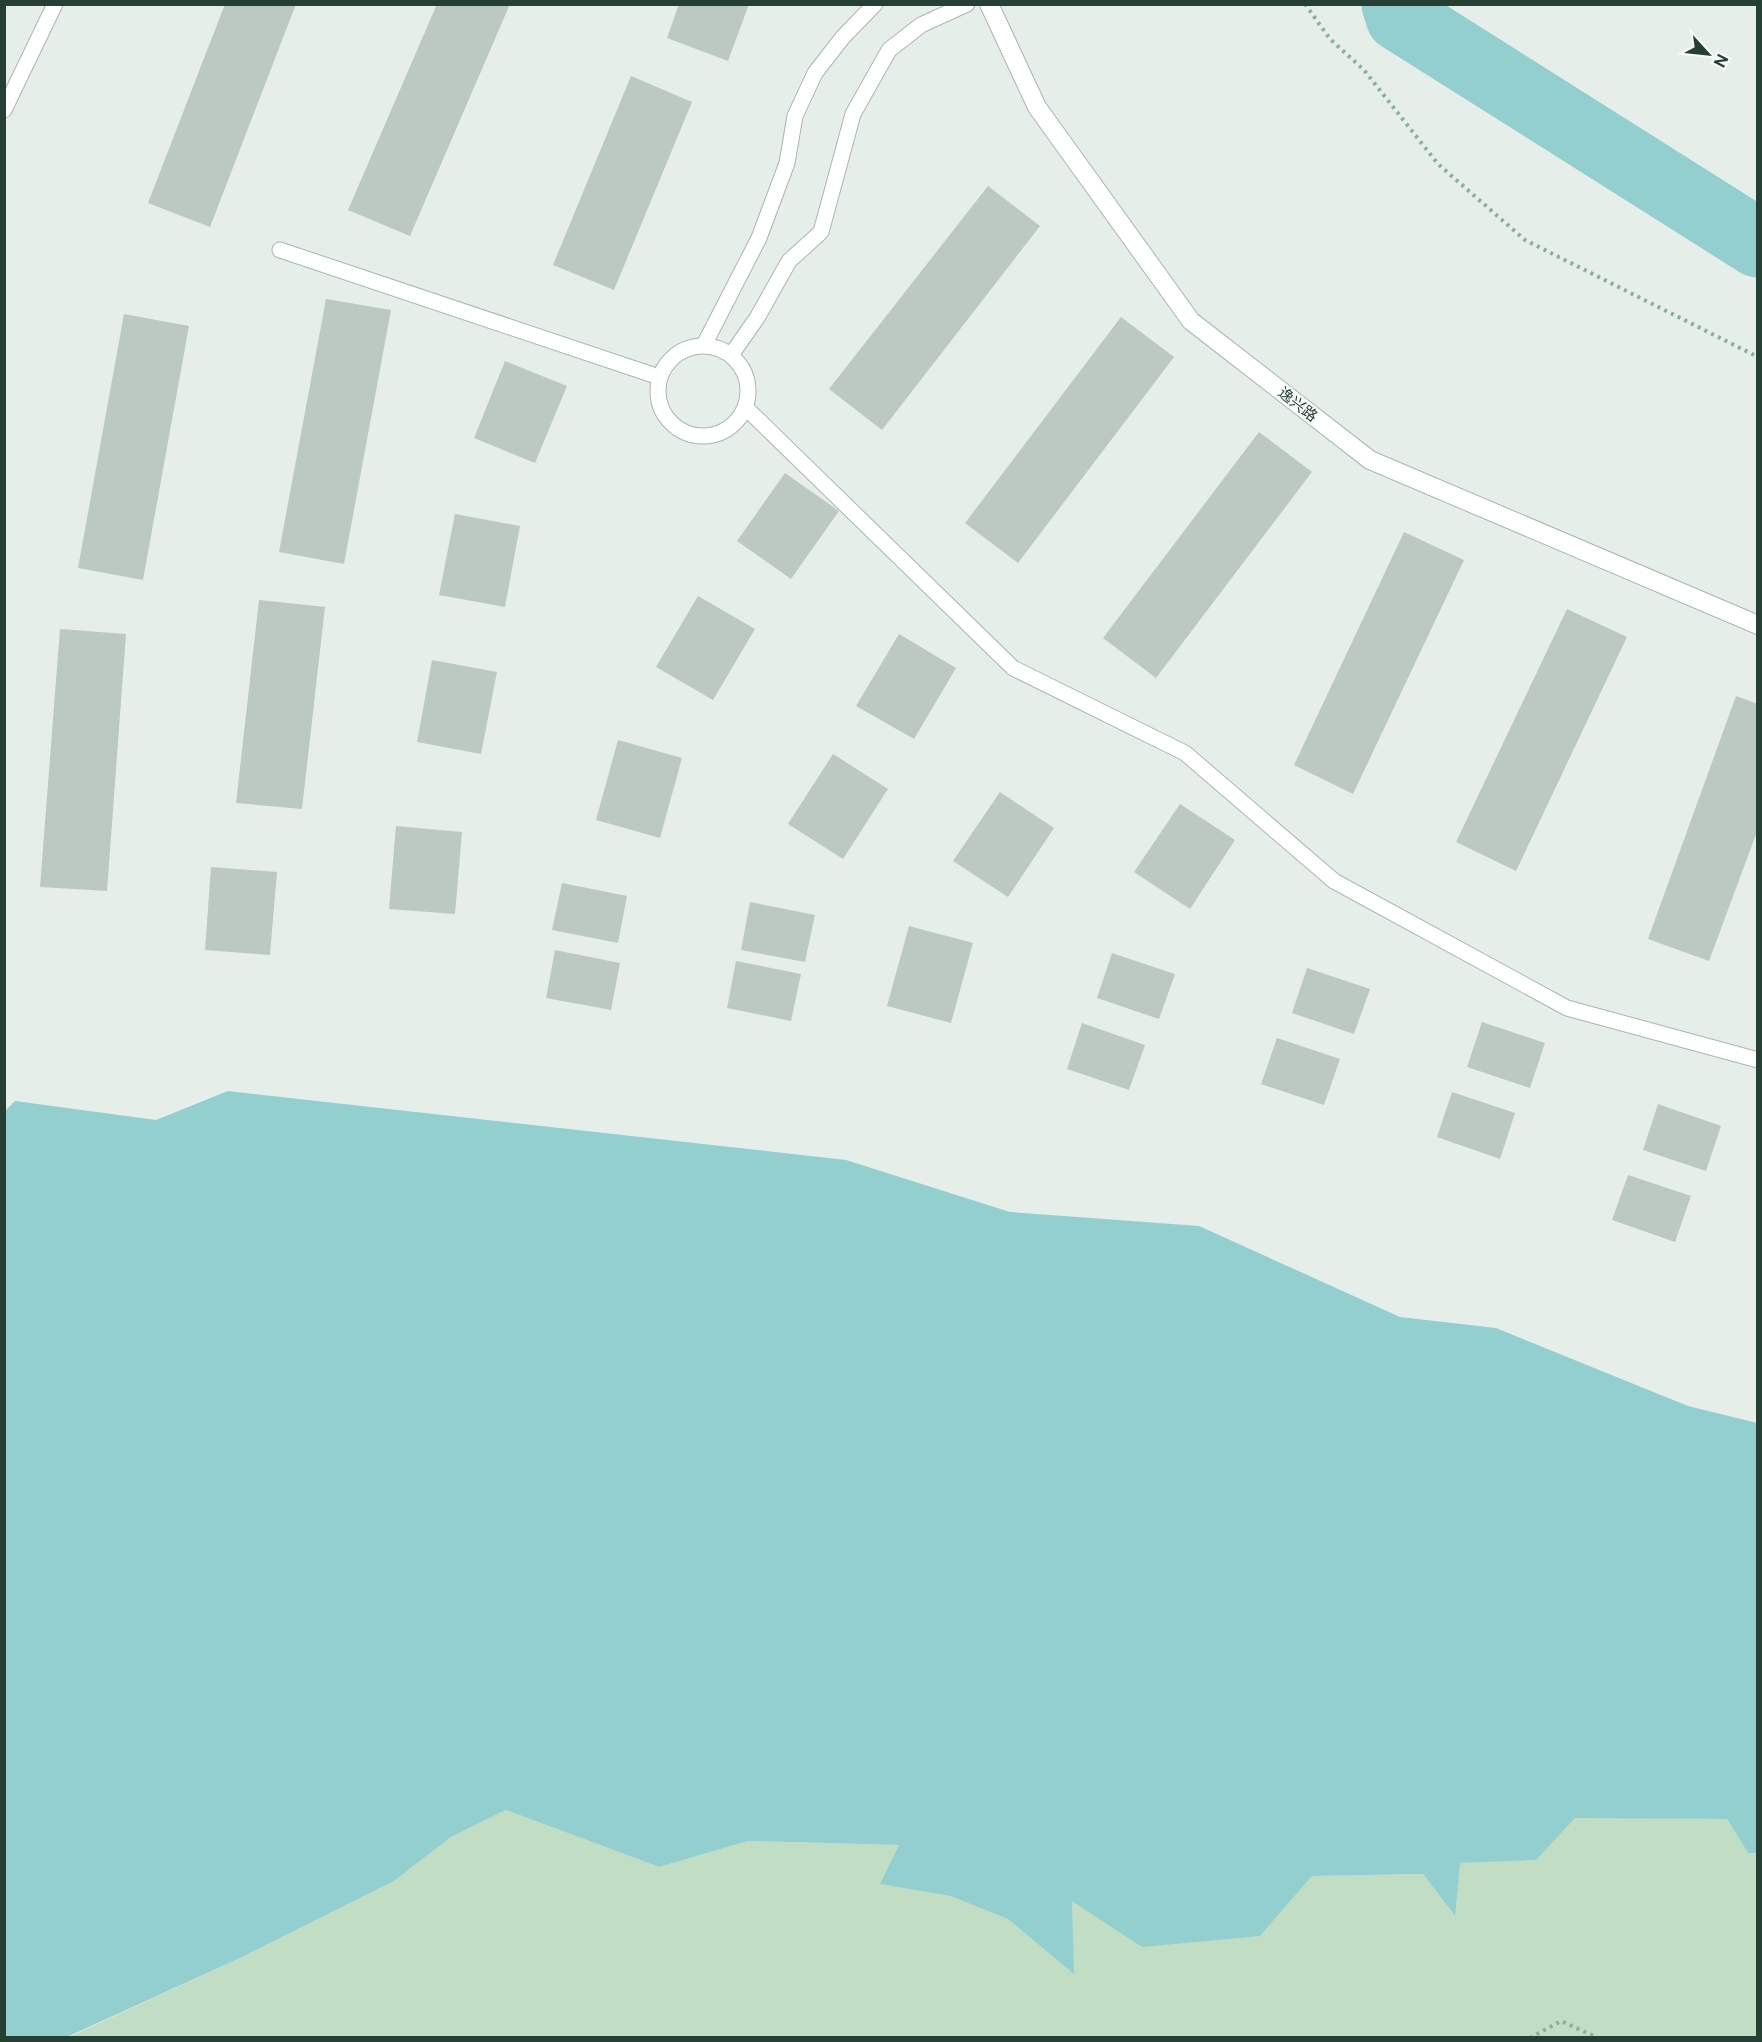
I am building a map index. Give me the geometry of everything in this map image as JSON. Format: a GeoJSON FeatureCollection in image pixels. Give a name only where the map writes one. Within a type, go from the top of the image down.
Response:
{"type":"FeatureCollection","features":[{"type":"Feature","properties":{"kind":"street","name":"逸兴路"},"geometry":{"type":"LineString","coordinates":[[989,4],[1037,107],[1191,321],[1370,460],[1758,625]]}},
{"type":"Feature","properties":{"kind":"lane"},"geometry":{"type":"LineString","coordinates":[[4,110],[55,4]]}},
{"type":"Feature","properties":{"kind":"lane"},"geometry":{"type":"LineString","coordinates":[[704,345],[759,238],[787,163],[795,116],[815,73],[843,37],[875,4]]}},
{"type":"Feature","properties":{"kind":"lane"},"geometry":{"type":"LineString","coordinates":[[731,355],[757,318],[789,261],[821,232],[853,114],[889,50],[921,26],[967,4]]}},
{"type":"Feature","properties":{"kind":"lane"},"geometry":{"type":"LineString","coordinates":[[280,250],[659,377]]}},
{"type":"Feature","properties":{"kind":"lane"},"geometry":{"type":"LineString","coordinates":[[704,345],[718,348],[731,355],[740,366],[746,379],[748,393],[745,407],[737,420],[726,430],[710,436],[695,436],[681,431],[669,421],[660,408],[657,392],[659,377],[677,354],[704,345]]}},
{"type":"Feature","properties":{"kind":"lane"},"geometry":{"type":"LineString","coordinates":[[745,407],[1013,668],[1185,753],[1334,881],[1567,1008],[1758,1060]]}},
{"type":"Feature","properties":{"kind":"path"},"geometry":{"type":"LineString","coordinates":[[1305,4],[1330,39],[1364,70],[1438,164],[1525,240],[1758,357]]}},
{"type":"Feature","properties":{"kind":"path"},"geometry":{"type":"LineString","coordinates":[[1530,2037],[1561,2021],[1598,2037]]}},
{"type":"Feature","properties":{"kind":"green space"},"geometry":{"type":"Polygon","coordinates":[[[506,1810],[659,1867],[748,1841],[900,1845],[881,1884],[950,1896],[1008,1919],[1073,1973],[1072,1901],[1260,1936],[1312,1876],[1423,1874],[1454,1915],[1459,1863],[1535,1860],[1575,1817],[1727,1819],[1748,1853],[1757,1853],[1757,2037],[67,2038],[240,1958],[394,1881],[451,1837],[506,1810]]]}},
{"type":"Feature","properties":{"kind":"water"},"geometry":{"type":"Polygon","coordinates":[[[228,1091],[846,1160],[1010,1212],[1199,1226],[1400,1317],[1496,1328],[1688,1406],[1757,1423],[1757,1853],[1748,1853],[1727,1819],[1575,1818],[1536,1860],[1460,1863],[1455,1916],[1423,1874],[1312,1876],[1260,1936],[1142,1947],[1072,1901],[1074,1974],[1008,1919],[950,1896],[880,1884],[899,1845],[748,1841],[659,1867],[506,1810],[451,1837],[394,1881],[240,1958],[67,2037],[5,2037],[5,1111],[15,1101],[156,1120],[228,1091]]]}},
{"type":"Feature","properties":{"kind":"building"},"geometry":{"type":"Polygon","coordinates":[[[225,4],[296,4],[210,227],[148,203],[225,4]]]}},
{"type":"Feature","properties":{"kind":"building"},"geometry":{"type":"Polygon","coordinates":[[[437,4],[510,4],[410,236],[348,210],[437,4]]]}},
{"type":"Feature","properties":{"kind":"building"},"geometry":{"type":"Polygon","coordinates":[[[679,4],[749,4],[728,61],[667,38],[679,4]]]}},
{"type":"Feature","properties":{"kind":"building"},"geometry":{"type":"Polygon","coordinates":[[[631,76],[692,102],[614,290],[553,265],[631,76]]]}},
{"type":"Feature","properties":{"kind":"building"},"geometry":{"type":"Polygon","coordinates":[[[988,186],[1040,226],[882,430],[829,389],[988,186]]]}},
{"type":"Feature","properties":{"kind":"building"},"geometry":{"type":"Polygon","coordinates":[[[326,299],[391,310],[344,564],[279,552],[326,299]]]}},
{"type":"Feature","properties":{"kind":"building"},"geometry":{"type":"Polygon","coordinates":[[[124,314],[189,326],[143,580],[78,568],[124,314]]]}},
{"type":"Feature","properties":{"kind":"building"},"geometry":{"type":"Polygon","coordinates":[[[1121,317],[1174,357],[1018,563],[965,523],[1121,317]]]}},
{"type":"Feature","properties":{"kind":"building"},"geometry":{"type":"Polygon","coordinates":[[[505,361],[567,386],[535,463],[474,438],[505,361]]]}},
{"type":"Feature","properties":{"kind":"building"},"geometry":{"type":"Polygon","coordinates":[[[1259,432],[1312,472],[1156,678],[1103,638],[1259,432]]]}},
{"type":"Feature","properties":{"kind":"building"},"geometry":{"type":"Polygon","coordinates":[[[785,473],[839,511],[791,579],[737,541],[785,473]]]}},
{"type":"Feature","properties":{"kind":"building"},"geometry":{"type":"Polygon","coordinates":[[[455,514],[520,526],[505,607],[439,595],[455,514]]]}},
{"type":"Feature","properties":{"kind":"building"},"geometry":{"type":"Polygon","coordinates":[[[1404,532],[1464,560],[1353,794],[1294,765],[1404,532]]]}},
{"type":"Feature","properties":{"kind":"building"},"geometry":{"type":"Polygon","coordinates":[[[698,596],[755,629],[713,700],[656,667],[698,596]]]}},
{"type":"Feature","properties":{"kind":"building"},"geometry":{"type":"Polygon","coordinates":[[[259,600],[325,607],[302,809],[236,803],[259,600]]]}},
{"type":"Feature","properties":{"kind":"building"},"geometry":{"type":"Polygon","coordinates":[[[1567,609],[1627,637],[1516,871],[1456,842],[1567,609]]]}},
{"type":"Feature","properties":{"kind":"building"},"geometry":{"type":"Polygon","coordinates":[[[60,629],[126,634],[107,891],[40,887],[60,629]]]}},
{"type":"Feature","properties":{"kind":"building"},"geometry":{"type":"Polygon","coordinates":[[[899,634],[956,668],[914,739],[856,706],[899,634]]]}},
{"type":"Feature","properties":{"kind":"building"},"geometry":{"type":"Polygon","coordinates":[[[432,660],[497,672],[481,754],[417,742],[432,660]]]}},
{"type":"Feature","properties":{"kind":"building"},"geometry":{"type":"Polygon","coordinates":[[[1736,696],[1758,704],[1758,829],[1709,961],[1648,939],[1736,696]]]}},
{"type":"Feature","properties":{"kind":"building"},"geometry":{"type":"Polygon","coordinates":[[[618,740],[682,758],[660,838],[596,820],[618,740]]]}},
{"type":"Feature","properties":{"kind":"building"},"geometry":{"type":"Polygon","coordinates":[[[833,754],[888,789],[843,859],[788,824],[833,754]]]}},
{"type":"Feature","properties":{"kind":"building"},"geometry":{"type":"Polygon","coordinates":[[[1000,792],[1054,828],[1008,897],[953,861],[1000,792]]]}},
{"type":"Feature","properties":{"kind":"building"},"geometry":{"type":"Polygon","coordinates":[[[1180,804],[1235,840],[1190,909],[1134,872],[1180,804]]]}},
{"type":"Feature","properties":{"kind":"building"},"geometry":{"type":"Polygon","coordinates":[[[396,826],[462,832],[455,914],[389,909],[396,826]]]}},
{"type":"Feature","properties":{"kind":"building"},"geometry":{"type":"Polygon","coordinates":[[[211,867],[277,872],[270,955],[205,950],[211,867]]]}},
{"type":"Feature","properties":{"kind":"building"},"geometry":{"type":"Polygon","coordinates":[[[562,883],[627,896],[618,943],[552,930],[562,883]]]}},
{"type":"Feature","properties":{"kind":"building"},"geometry":{"type":"Polygon","coordinates":[[[750,902],[815,915],[805,962],[741,950],[750,902]]]}},
{"type":"Feature","properties":{"kind":"building"},"geometry":{"type":"Polygon","coordinates":[[[909,926],[973,943],[951,1023],[887,1006],[909,926]]]}},
{"type":"Feature","properties":{"kind":"building"},"geometry":{"type":"Polygon","coordinates":[[[555,950],[620,963],[611,1010],[546,998],[555,950]]]}},
{"type":"Feature","properties":{"kind":"building"},"geometry":{"type":"Polygon","coordinates":[[[1112,953],[1175,974],[1159,1019],[1097,998],[1112,953]]]}},
{"type":"Feature","properties":{"kind":"building"},"geometry":{"type":"Polygon","coordinates":[[[736,961],[801,974],[791,1021],[727,1008],[736,961]]]}},
{"type":"Feature","properties":{"kind":"building"},"geometry":{"type":"Polygon","coordinates":[[[1307,968],[1370,989],[1354,1034],[1292,1013],[1307,968]]]}},
{"type":"Feature","properties":{"kind":"building"},"geometry":{"type":"Polygon","coordinates":[[[1482,1022],[1545,1043],[1530,1088],[1467,1067],[1482,1022]]]}},
{"type":"Feature","properties":{"kind":"building"},"geometry":{"type":"Polygon","coordinates":[[[1082,1023],[1145,1045],[1129,1090],[1067,1069],[1082,1023]]]}},
{"type":"Feature","properties":{"kind":"building"},"geometry":{"type":"Polygon","coordinates":[[[1277,1038],[1340,1059],[1324,1105],[1261,1084],[1277,1038]]]}},
{"type":"Feature","properties":{"kind":"building"},"geometry":{"type":"Polygon","coordinates":[[[1452,1092],[1515,1113],[1500,1159],[1437,1137],[1452,1092]]]}},
{"type":"Feature","properties":{"kind":"building"},"geometry":{"type":"Polygon","coordinates":[[[1658,1104],[1721,1126],[1706,1171],[1643,1150],[1658,1104]]]}},
{"type":"Feature","properties":{"kind":"building"},"geometry":{"type":"Polygon","coordinates":[[[1628,1175],[1691,1196],[1675,1242],[1612,1220],[1628,1175]]]}},
{"type":"Feature","properties":{"kind":"waterway"},"geometry":{"type":"LineString","coordinates":[[1396,4],[1400,17],[1758,243]]}}]}
